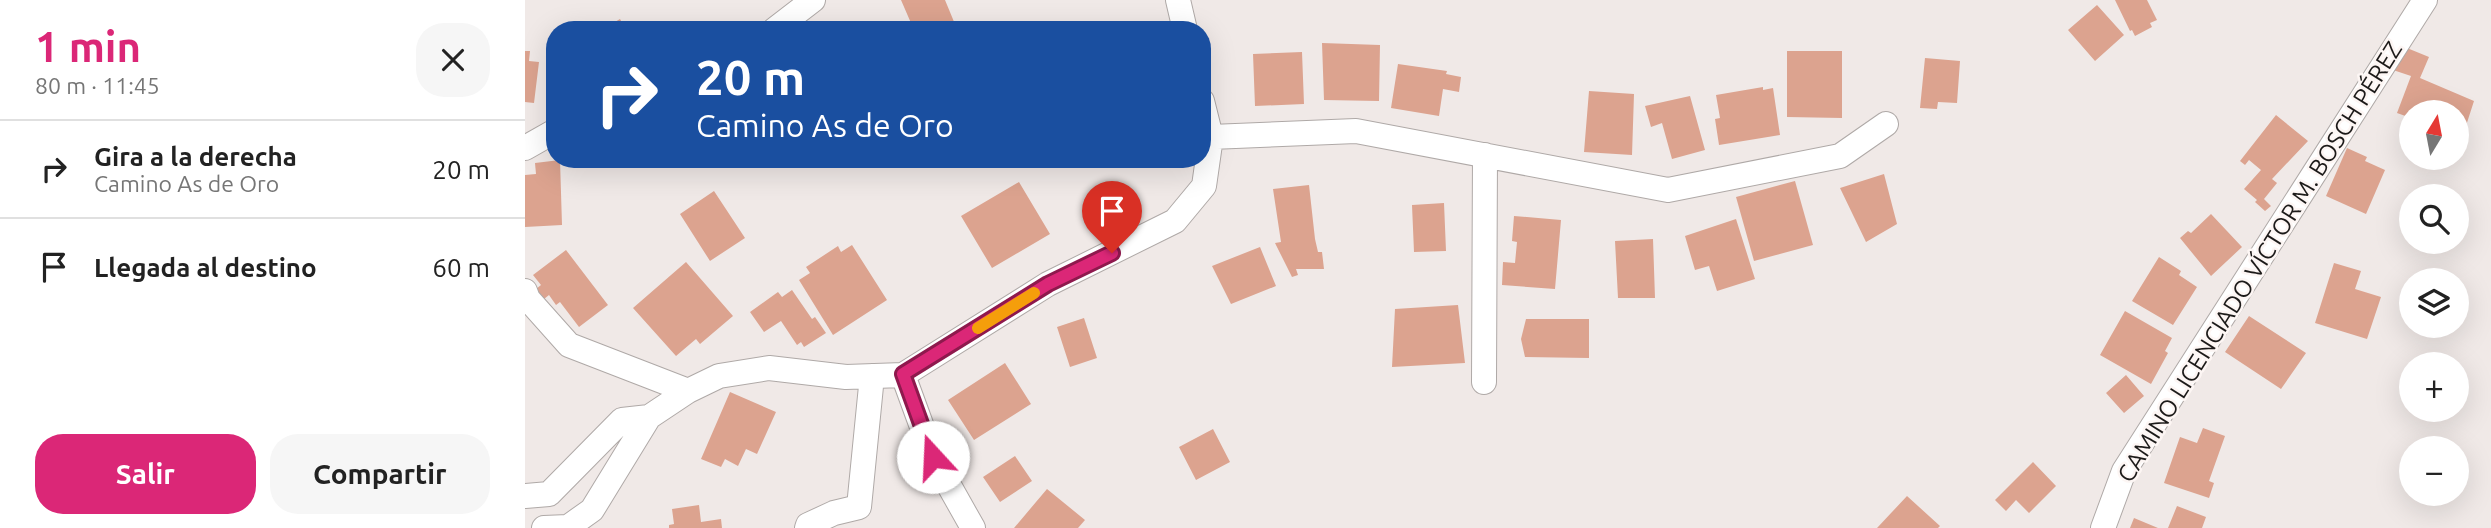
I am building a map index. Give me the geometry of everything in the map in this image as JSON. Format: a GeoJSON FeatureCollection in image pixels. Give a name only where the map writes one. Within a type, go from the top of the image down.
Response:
{"type":"FeatureCollection","features":[{"type":"Feature","properties":{"kind":"street"},"geometry":{"type":"LineString","coordinates":[[786,21],[813,0]]}},
{"type":"Feature","properties":{"kind":"street"},"geometry":{"type":"LineString","coordinates":[[1178,0],[1183,21]]}},
{"type":"Feature","properties":{"kind":"street","name":"CAMINO LICENCIADO VÍCTOR M. BOSCH PÉREZ"},"geometry":{"type":"LineString","coordinates":[[2103,528],[2124,471],[2425,0]]}},
{"type":"Feature","properties":{"kind":"street"},"geometry":{"type":"LineString","coordinates":[[1211,137],[1356,131],[1668,190],[1840,156],[1886,124]]}},
{"type":"Feature","properties":{"kind":"street"},"geometry":{"type":"LineString","coordinates":[[525,148],[546,136]]}},
{"type":"Feature","properties":{"kind":"street"},"geometry":{"type":"LineString","coordinates":[[1484,382],[1485,155]]}},
{"type":"Feature","properties":{"kind":"street"},"geometry":{"type":"LineString","coordinates":[[544,528],[568,527],[592,510],[649,417],[688,391],[719,376],[769,368],[846,377],[903,374],[1048,284],[1175,221],[1204,186],[1207,168]]}},
{"type":"Feature","properties":{"kind":"street"},"geometry":{"type":"LineString","coordinates":[[525,291],[528,299],[569,345],[688,391]]}},
{"type":"Feature","properties":{"kind":"street"},"geometry":{"type":"LineString","coordinates":[[903,374],[933,457],[973,528]]}},
{"type":"Feature","properties":{"kind":"street"},"geometry":{"type":"LineString","coordinates":[[807,528],[808,525],[834,513],[859,508],[872,376]]}},
{"type":"Feature","properties":{"kind":"street"},"geometry":{"type":"LineString","coordinates":[[525,496],[549,494],[622,420],[649,417]]}},
{"type":"Feature","properties":{"kind":"building"},"geometry":{"type":"Polygon","coordinates":[[[901,0],[945,0],[954,21],[910,21],[901,0]]]}},
{"type":"Feature","properties":{"kind":"building"},"geometry":{"type":"Polygon","coordinates":[[[2115,0],[2147,0],[2157,20],[2150,23],[2152,27],[2135,36],[2115,0]]]}},
{"type":"Feature","properties":{"kind":"building"},"geometry":{"type":"Polygon","coordinates":[[[2097,5],[2124,35],[2095,61],[2068,30],[2097,5]]]}},
{"type":"Feature","properties":{"kind":"building"},"geometry":{"type":"Polygon","coordinates":[[[1322,43],[1380,45],[1379,101],[1324,100],[1322,43]]]}},
{"type":"Feature","properties":{"kind":"building"},"geometry":{"type":"Polygon","coordinates":[[[2407,48],[2429,57],[2420,78],[2474,101],[2469,116],[2469,100],[2402,100],[2411,76],[2393,70],[2407,48]]]}},
{"type":"Feature","properties":{"kind":"building"},"geometry":{"type":"Polygon","coordinates":[[[525,51],[530,51],[529,61],[539,62],[534,103],[525,102],[525,51]]]}},
{"type":"Feature","properties":{"kind":"building"},"geometry":{"type":"Polygon","coordinates":[[[1787,51],[1842,51],[1842,118],[1787,117],[1787,51]]]}},
{"type":"Feature","properties":{"kind":"building"},"geometry":{"type":"Polygon","coordinates":[[[1302,52],[1304,104],[1255,106],[1253,54],[1302,52]]]}},
{"type":"Feature","properties":{"kind":"building"},"geometry":{"type":"Polygon","coordinates":[[[1925,58],[1960,61],[1957,103],[1938,102],[1937,109],[1920,108],[1925,58]]]}},
{"type":"Feature","properties":{"kind":"building"},"geometry":{"type":"Polygon","coordinates":[[[1398,64],[1447,71],[1446,74],[1461,77],[1459,92],[1443,89],[1439,116],[1391,108],[1398,64]]]}},
{"type":"Feature","properties":{"kind":"building"},"geometry":{"type":"Polygon","coordinates":[[[1763,87],[1763,90],[1773,88],[1780,135],[1719,145],[1715,119],[1720,118],[1716,95],[1763,87]]]}},
{"type":"Feature","properties":{"kind":"building"},"geometry":{"type":"Polygon","coordinates":[[[1589,91],[1634,94],[1632,155],[1584,152],[1589,91]]]}},
{"type":"Feature","properties":{"kind":"building"},"geometry":{"type":"Polygon","coordinates":[[[1690,96],[1705,150],[1672,159],[1662,123],[1651,127],[1645,106],[1690,96]]]}},
{"type":"Feature","properties":{"kind":"building"},"geometry":{"type":"Polygon","coordinates":[[[2276,115],[2308,141],[2272,179],[2277,183],[2264,199],[2271,206],[2265,211],[2244,189],[2261,170],[2249,160],[2245,165],[2240,161],[2276,115]]]}},
{"type":"Feature","properties":{"kind":"building"},"geometry":{"type":"Polygon","coordinates":[[[2347,148],[2367,157],[2365,161],[2385,170],[2366,214],[2326,196],[2347,148]]]}},
{"type":"Feature","properties":{"kind":"building"},"geometry":{"type":"Polygon","coordinates":[[[546,162],[546,168],[560,168],[562,225],[525,227],[525,175],[536,174],[535,163],[546,162]]]}},
{"type":"Feature","properties":{"kind":"building"},"geometry":{"type":"Polygon","coordinates":[[[1884,174],[1897,224],[1866,242],[1840,188],[1884,174]]]}},
{"type":"Feature","properties":{"kind":"building"},"geometry":{"type":"Polygon","coordinates":[[[1795,181],[1813,245],[1754,261],[1736,197],[1795,181]]]}},
{"type":"Feature","properties":{"kind":"building"},"geometry":{"type":"Polygon","coordinates":[[[1019,182],[1050,234],[992,268],[961,216],[1019,182]]]}},
{"type":"Feature","properties":{"kind":"building"},"geometry":{"type":"Polygon","coordinates":[[[1309,185],[1315,239],[1318,252],[1322,252],[1324,269],[1296,269],[1298,275],[1292,277],[1275,243],[1281,242],[1273,189],[1309,185]]]}},
{"type":"Feature","properties":{"kind":"building"},"geometry":{"type":"Polygon","coordinates":[[[714,191],[745,238],[710,261],[680,214],[714,191]]]}},
{"type":"Feature","properties":{"kind":"building"},"geometry":{"type":"Polygon","coordinates":[[[1444,203],[1446,251],[1414,252],[1412,205],[1444,203]]]}},
{"type":"Feature","properties":{"kind":"building"},"geometry":{"type":"Polygon","coordinates":[[[2211,214],[2242,247],[2211,276],[2180,238],[2188,231],[2191,233],[2211,214]]]}},
{"type":"Feature","properties":{"kind":"building"},"geometry":{"type":"Polygon","coordinates":[[[1514,216],[1561,220],[1555,289],[1502,285],[1503,262],[1515,263],[1517,242],[1512,241],[1514,216]]]}},
{"type":"Feature","properties":{"kind":"building"},"geometry":{"type":"Polygon","coordinates":[[[1736,219],[1755,279],[1717,291],[1709,266],[1695,270],[1685,236],[1736,219]]]}},
{"type":"Feature","properties":{"kind":"building"},"geometry":{"type":"Polygon","coordinates":[[[1653,239],[1655,298],[1618,298],[1615,241],[1653,239]]]}},
{"type":"Feature","properties":{"kind":"building"},"geometry":{"type":"Polygon","coordinates":[[[852,245],[887,300],[833,335],[799,280],[810,273],[806,267],[838,246],[841,252],[852,245]]]}},
{"type":"Feature","properties":{"kind":"building"},"geometry":{"type":"Polygon","coordinates":[[[1260,247],[1276,286],[1231,304],[1212,266],[1260,247]]]}},
{"type":"Feature","properties":{"kind":"building"},"geometry":{"type":"Polygon","coordinates":[[[566,250],[608,305],[579,327],[560,302],[556,305],[549,295],[544,299],[536,289],[541,285],[533,275],[566,250]]]}},
{"type":"Feature","properties":{"kind":"building"},"geometry":{"type":"Polygon","coordinates":[[[2159,257],[2181,271],[2179,275],[2197,287],[2173,325],[2132,301],[2159,257]]]}},
{"type":"Feature","properties":{"kind":"building"},"geometry":{"type":"Polygon","coordinates":[[[686,262],[733,316],[700,344],[696,339],[676,356],[633,308],[686,262]]]}},
{"type":"Feature","properties":{"kind":"building"},"geometry":{"type":"Polygon","coordinates":[[[2334,263],[2361,271],[2355,289],[2381,297],[2367,339],[2315,323],[2334,263]]]}},
{"type":"Feature","properties":{"kind":"building"},"geometry":{"type":"Polygon","coordinates":[[[792,290],[812,319],[815,317],[826,333],[804,347],[801,342],[797,345],[781,321],[764,332],[750,312],[778,292],[782,297],[792,290]]]}},
{"type":"Feature","properties":{"kind":"building"},"geometry":{"type":"Polygon","coordinates":[[[1458,305],[1465,363],[1392,367],[1395,309],[1458,305]]]}},
{"type":"Feature","properties":{"kind":"building"},"geometry":{"type":"Polygon","coordinates":[[[2125,311],[2172,338],[2165,351],[2168,353],[2151,384],[2100,355],[2125,311]]]}},
{"type":"Feature","properties":{"kind":"building"},"geometry":{"type":"Polygon","coordinates":[[[2249,316],[2306,353],[2281,389],[2225,352],[2249,316]]]}},
{"type":"Feature","properties":{"kind":"building"},"geometry":{"type":"Polygon","coordinates":[[[1084,318],[1097,358],[1070,367],[1057,327],[1084,318]]]}},
{"type":"Feature","properties":{"kind":"building"},"geometry":{"type":"Polygon","coordinates":[[[1526,319],[1589,319],[1589,358],[1525,357],[1521,339],[1526,319]]]}},
{"type":"Feature","properties":{"kind":"building"},"geometry":{"type":"Polygon","coordinates":[[[1005,363],[1031,404],[974,440],[948,400],[1005,363]]]}},
{"type":"Feature","properties":{"kind":"building"},"geometry":{"type":"Polygon","coordinates":[[[2126,375],[2144,396],[2124,413],[2106,393],[2126,375]]]}},
{"type":"Feature","properties":{"kind":"building"},"geometry":{"type":"Polygon","coordinates":[[[730,392],[776,412],[757,454],[746,449],[738,466],[725,459],[721,467],[701,459],[730,392]]]}},
{"type":"Feature","properties":{"kind":"building"},"geometry":{"type":"Polygon","coordinates":[[[2203,428],[2225,436],[2209,481],[2214,483],[2209,498],[2164,483],[2180,437],[2197,443],[2203,428]]]}},
{"type":"Feature","properties":{"kind":"building"},"geometry":{"type":"Polygon","coordinates":[[[1213,429],[1230,462],[1196,480],[1179,447],[1213,429]]]}},
{"type":"Feature","properties":{"kind":"building"},"geometry":{"type":"Polygon","coordinates":[[[1015,456],[1032,481],[1000,502],[983,477],[1015,456]]]}},
{"type":"Feature","properties":{"kind":"building"},"geometry":{"type":"Polygon","coordinates":[[[2033,462],[2056,486],[2029,513],[2016,500],[2006,511],[1995,500],[2033,462]]]}},
{"type":"Feature","properties":{"kind":"building"},"geometry":{"type":"Polygon","coordinates":[[[1047,489],[1085,520],[1078,528],[1014,528],[1047,489]]]}},
{"type":"Feature","properties":{"kind":"building"},"geometry":{"type":"Polygon","coordinates":[[[1907,496],[1940,526],[1877,528],[1907,496]]]}},
{"type":"Feature","properties":{"kind":"building"},"geometry":{"type":"Polygon","coordinates":[[[699,505],[701,522],[721,519],[722,528],[669,528],[669,525],[674,524],[672,509],[699,505]]]}},
{"type":"Feature","properties":{"kind":"building"},"geometry":{"type":"Polygon","coordinates":[[[2177,506],[2206,517],[2202,528],[2168,528],[2177,506]]]}},
{"type":"Feature","properties":{"kind":"building"},"geometry":{"type":"Polygon","coordinates":[[[2134,518],[2158,528],[2130,528],[2134,518]]]}},
{"type":"Feature","properties":{"kind":"slow traffic"},"geometry":{"type":"LineString","coordinates":[[978,328],[1034,293]]}},
{"type":"Feature","properties":{"kind":"route"},"geometry":{"type":"LineString","coordinates":[[933,457],[903,374],[1048,284],[1112,253]]}}]}
